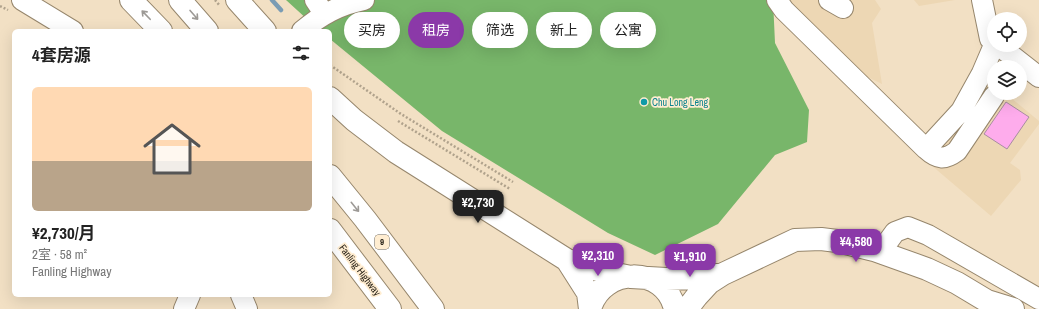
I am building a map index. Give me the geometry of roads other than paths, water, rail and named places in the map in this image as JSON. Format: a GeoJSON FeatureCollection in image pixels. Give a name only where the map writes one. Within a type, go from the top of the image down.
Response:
{"type":"FeatureCollection","features":[{"type":"Feature","properties":{"kind":"main road"},"geometry":{"type":"LineString","coordinates":[[131,0],[159,29]]}},
{"type":"Feature","properties":{"kind":"main road"},"geometry":{"type":"LineString","coordinates":[[180,0],[205,29]]}},
{"type":"Feature","properties":{"kind":"main road"},"geometry":{"type":"LineString","coordinates":[[237,0],[263,29]]}},
{"type":"Feature","properties":{"kind":"main road"},"geometry":{"type":"LineString","coordinates":[[332,100],[354,120],[408,160],[567,260],[601,271],[626,276],[666,279],[697,278],[723,274]]}},
{"type":"Feature","properties":{"kind":"main road","name":"9"},"geometry":{"type":"LineString","coordinates":[[332,178],[365,219],[433,309]]}},
{"type":"Feature","properties":{"kind":"main road","name":"Fanling Highway"},"geometry":{"type":"LineString","coordinates":[[332,233],[390,309]]}},
{"type":"Feature","properties":{"kind":"main road"},"geometry":{"type":"LineString","coordinates":[[687,309],[709,284],[723,274],[795,240],[821,239],[874,250],[927,269],[957,283],[992,305],[1013,309]]}},
{"type":"Feature","properties":{"kind":"main road"},"geometry":{"type":"LineString","coordinates":[[567,260],[588,293],[590,309]]}},
{"type":"Feature","properties":{"kind":"main road"},"geometry":{"type":"LineString","coordinates":[[590,309],[592,302],[600,290],[612,281],[626,276],[641,277],[654,282],[666,291],[674,304],[675,309]]}},
{"type":"Feature","properties":{"kind":"street"},"geometry":{"type":"LineString","coordinates":[[22,0],[70,29]]}},
{"type":"Feature","properties":{"kind":"street"},"geometry":{"type":"LineString","coordinates":[[303,29],[320,6],[364,0]]}},
{"type":"Feature","properties":{"kind":"street"},"geometry":{"type":"LineString","coordinates":[[777,0],[784,10],[931,154],[940,158],[950,157],[958,151],[993,105]]}},
{"type":"Feature","properties":{"kind":"street"},"geometry":{"type":"LineString","coordinates":[[982,0],[987,24]]}},
{"type":"Feature","properties":{"kind":"street"},"geometry":{"type":"LineString","coordinates":[[926,149],[962,111],[991,52]]}},
{"type":"Feature","properties":{"kind":"street"},"geometry":{"type":"LineString","coordinates":[[1007,52],[1039,77]]}},
{"type":"Feature","properties":{"kind":"street"},"geometry":{"type":"LineString","coordinates":[[884,254],[887,243],[895,232],[908,227],[928,235],[1039,299]]}},
{"type":"Feature","properties":{"kind":"street"},"geometry":{"type":"LineString","coordinates":[[184,309],[189,297]]}},
{"type":"Feature","properties":{"kind":"street"},"geometry":{"type":"LineString","coordinates":[[242,297],[247,309]]}},
{"type":"Feature","properties":{"kind":"waterway"},"geometry":{"type":"LineString","coordinates":[[272,0],[281,10]]}},
{"type":"Feature","properties":{"kind":"place","name":"Chu Long Leng"},"geometry":{"type":"Point","coordinates":[644,102]}}]}
